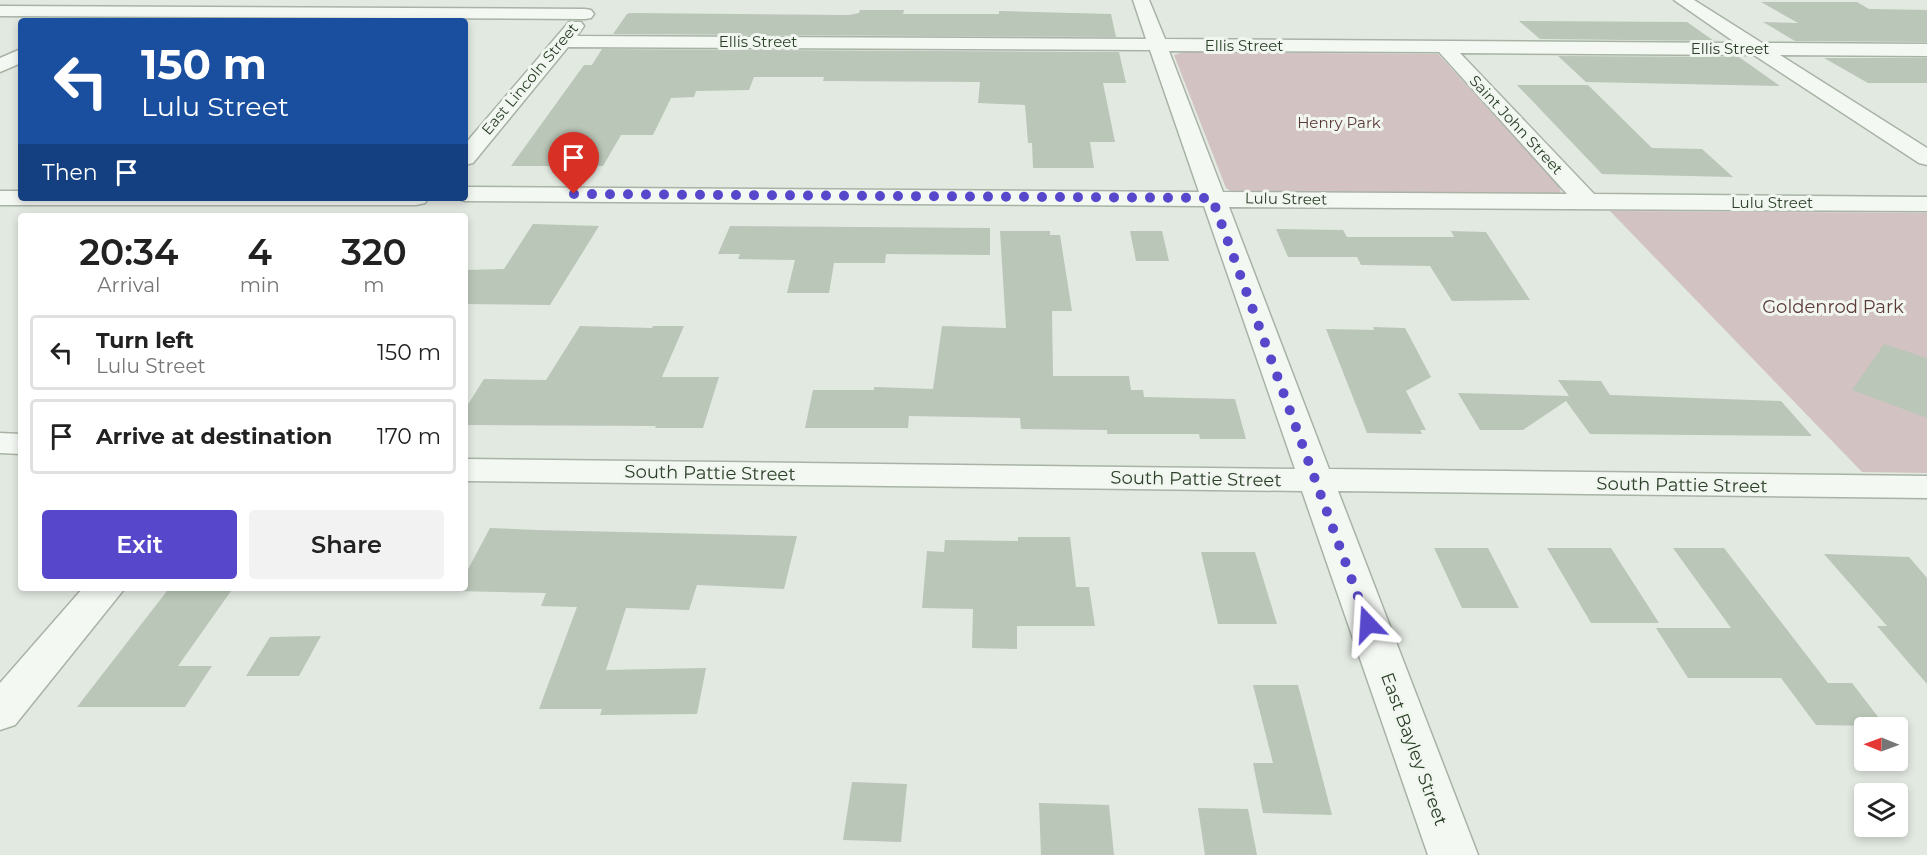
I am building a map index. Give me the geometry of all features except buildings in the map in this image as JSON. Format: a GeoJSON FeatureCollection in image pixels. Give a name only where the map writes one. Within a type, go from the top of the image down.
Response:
{"type":"FeatureCollection","features":[{"type":"Feature","properties":{"kind":"street"},"geometry":{"type":"LineString","coordinates":[[90,18],[124,0]]}},
{"type":"Feature","properties":{"kind":"street","name":"East Bayley Street"},"geometry":{"type":"LineString","coordinates":[[1141,0],[1315,481],[1454,855]]}},
{"type":"Feature","properties":{"kind":"street"},"geometry":{"type":"LineString","coordinates":[[1682,0],[1927,158]]}},
{"type":"Feature","properties":{"kind":"street"},"geometry":{"type":"LineString","coordinates":[[0,11],[103,11],[304,17],[590,7]]}},
{"type":"Feature","properties":{"kind":"street","name":"East Lincoln Street"},"geometry":{"type":"LineString","coordinates":[[468,154],[590,7]]}},
{"type":"Feature","properties":{"kind":"street","name":"Ellis Street"},"geometry":{"type":"LineString","coordinates":[[562,41],[1927,50]]}},
{"type":"Feature","properties":{"kind":"street","name":"Saint John Street"},"geometry":{"type":"LineString","coordinates":[[1444,47],[1588,202]]}},
{"type":"Feature","properties":{"kind":"street"},"geometry":{"type":"LineString","coordinates":[[0,66],[18,57]]}},
{"type":"Feature","properties":{"kind":"street","name":"Lulu Street"},"geometry":{"type":"LineString","coordinates":[[468,194],[1927,204]]}},
{"type":"Feature","properties":{"kind":"street"},"geometry":{"type":"LineString","coordinates":[[0,198],[18,198]]}},
{"type":"Feature","properties":{"kind":"street"},"geometry":{"type":"LineString","coordinates":[[420,213],[430,201]]}},
{"type":"Feature","properties":{"kind":"street"},"geometry":{"type":"LineString","coordinates":[[0,443],[18,444]]}},
{"type":"Feature","properties":{"kind":"street","name":"South Pattie Street"},"geometry":{"type":"LineString","coordinates":[[468,470],[1927,487]]}},
{"type":"Feature","properties":{"kind":"street"},"geometry":{"type":"LineString","coordinates":[[0,713],[102,591]]}},
{"type":"Feature","properties":{"kind":"green space","name":"Henry Park"},"geometry":{"type":"Polygon","coordinates":[[[1184,52],[1438,54],[1560,187],[1561,194],[1550,196],[1232,192],[1226,188],[1174,55],[1184,52]]]}},
{"type":"Feature","properties":{"kind":"green space","name":"Goldenrod Park"},"geometry":{"type":"Polygon","coordinates":[[[1610,211],[1927,213],[1927,473],[1862,472],[1610,211]]]}},
{"type":"Feature","properties":{"kind":"route"},"geometry":{"type":"LineString","coordinates":[[574,194],[1212,198],[1368,624]]}}]}
